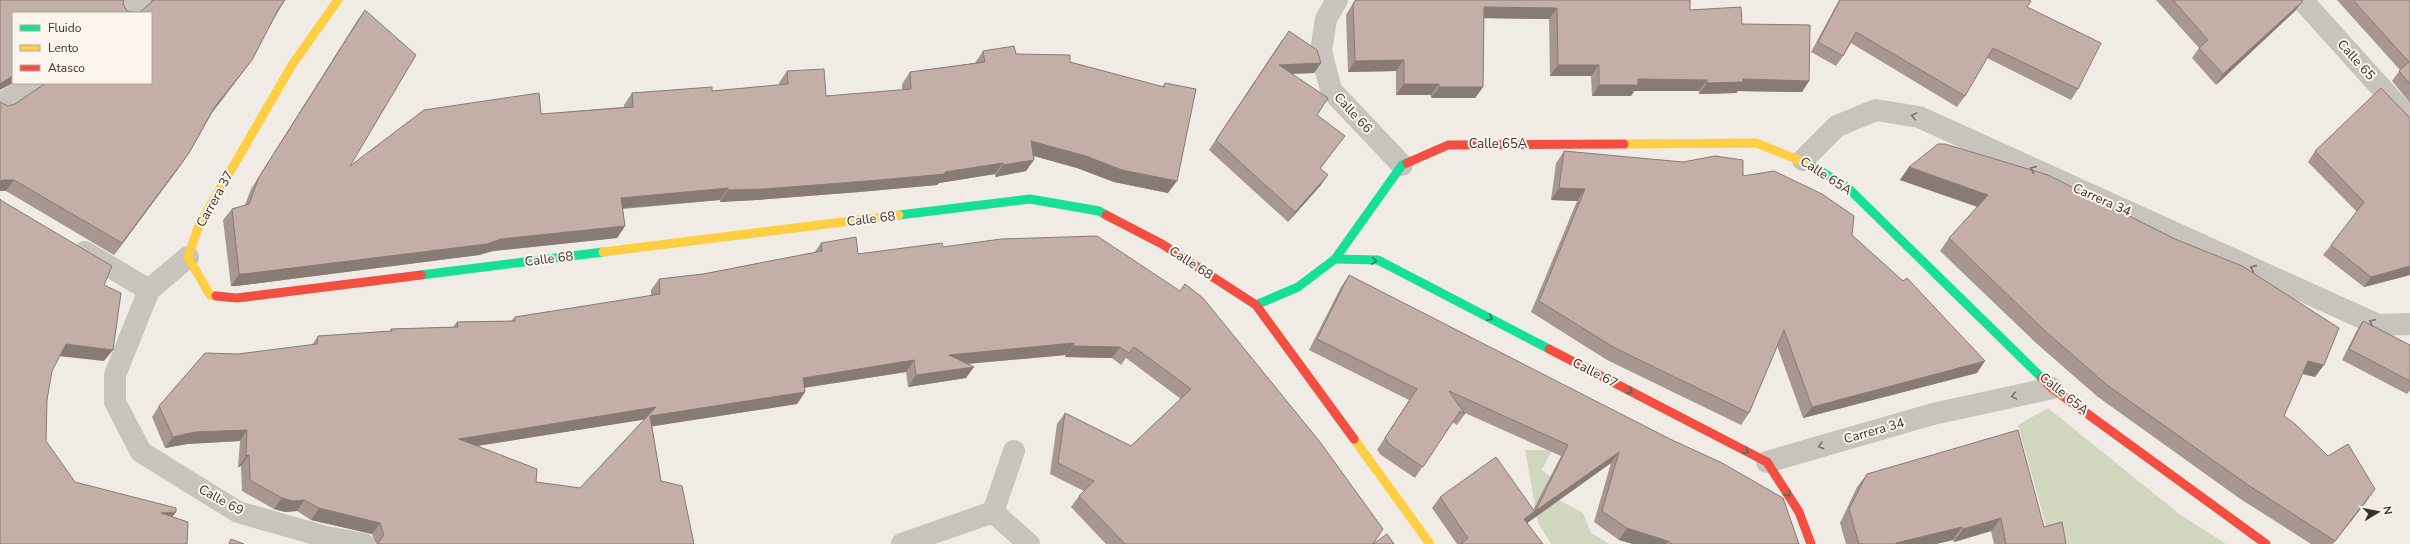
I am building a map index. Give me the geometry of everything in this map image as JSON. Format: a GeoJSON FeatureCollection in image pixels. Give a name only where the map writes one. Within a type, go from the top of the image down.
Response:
{"type":"FeatureCollection","features":[{"type":"Feature","properties":{"kind":"main road","name":"Carrera 37"},"geometry":{"type":"LineString","coordinates":[[188,257],[199,225],[292,64],[338,0]]}},
{"type":"Feature","properties":{"kind":"main road","name":"Calle 65A"},"geometry":{"type":"LineString","coordinates":[[1402,165],[1448,145],[1756,143],[1803,160],[1847,187],[2052,388],[2266,544]]}},
{"type":"Feature","properties":{"kind":"main road"},"geometry":{"type":"LineString","coordinates":[[1256,305],[1298,287],[1335,258],[1402,165]]}},
{"type":"Feature","properties":{"kind":"main road","name":"Calle 68"},"geometry":{"type":"LineString","coordinates":[[188,257],[210,295],[224,298],[237,298],[1030,199],[1099,211],[1162,244],[1256,305],[1430,544]]}},
{"type":"Feature","properties":{"kind":"main road","name":"Calle 67"},"geometry":{"type":"LineString","coordinates":[[1335,258],[1378,260],[1767,462],[1800,512],[1811,544]]}},
{"type":"Feature","properties":{"kind":"street"},"geometry":{"type":"LineString","coordinates":[[128,12],[140,0]]}},
{"type":"Feature","properties":{"kind":"street","name":"Calle 66"},"geometry":{"type":"LineString","coordinates":[[1337,0],[1326,19],[1322,51],[1331,90],[1402,165]]}},
{"type":"Feature","properties":{"kind":"street","name":"Calle 65"},"geometry":{"type":"LineString","coordinates":[[2302,0],[2410,120]]}},
{"type":"Feature","properties":{"kind":"street"},"geometry":{"type":"LineString","coordinates":[[0,105],[32,84]]}},
{"type":"Feature","properties":{"kind":"street","name":"Carrera 34"},"geometry":{"type":"LineString","coordinates":[[1803,160],[1837,126],[1876,110],[1919,117],[2378,325],[2410,324]]}},
{"type":"Feature","properties":{"kind":"street"},"geometry":{"type":"LineString","coordinates":[[68,242],[149,290],[188,257]]}},
{"type":"Feature","properties":{"kind":"street","name":"Calle 69"},"geometry":{"type":"LineString","coordinates":[[149,290],[115,375],[115,402],[141,452],[238,512],[326,537],[364,544]]}},
{"type":"Feature","properties":{"kind":"street","name":"Carrera 34"},"geometry":{"type":"LineString","coordinates":[[1767,462],[1933,414],[2052,388]]}},
{"type":"Feature","properties":{"kind":"street"},"geometry":{"type":"LineString","coordinates":[[993,512],[1014,451]]}},
{"type":"Feature","properties":{"kind":"street"},"geometry":{"type":"LineString","coordinates":[[902,544],[993,512]]}},
{"type":"Feature","properties":{"kind":"street"},"geometry":{"type":"LineString","coordinates":[[993,512],[1029,544]]}},
{"type":"Feature","properties":{"kind":"green space"},"geometry":{"type":"Polygon","coordinates":[[[2048,408],[2178,513],[2226,544],[2066,544],[2064,535],[2046,526],[2018,425],[2048,408]]]}},
{"type":"Feature","properties":{"kind":"green space"},"geometry":{"type":"Polygon","coordinates":[[[1525,450],[1552,450],[1542,470],[1555,480],[1550,495],[1583,513],[1591,533],[1610,544],[1551,544],[1538,523],[1525,450]]]}},
{"type":"Feature","properties":{"kind":"building"},"geometry":{"type":"Polygon","coordinates":[[[0,0],[124,0],[123,4],[127,11],[132,12],[12,12],[12,77],[0,85],[0,0]]]}},
{"type":"Feature","properties":{"kind":"building"},"geometry":{"type":"Polygon","coordinates":[[[154,0],[285,0],[278,10],[252,60],[214,108],[189,153],[122,243],[14,180],[2,180],[0,183],[0,102],[8,106],[15,104],[45,84],[152,84],[152,12],[140,12],[154,0]]]}},
{"type":"Feature","properties":{"kind":"building"},"geometry":{"type":"Polygon","coordinates":[[[1356,0],[1690,0],[1690,10],[1741,7],[1742,24],[1810,25],[1809,81],[1743,79],[1743,82],[1707,83],[1707,80],[1638,79],[1638,85],[1599,85],[1599,65],[1558,65],[1557,8],[1484,7],[1483,87],[1439,87],[1439,84],[1404,84],[1404,60],[1355,61],[1353,4],[1356,0]]]}},
{"type":"Feature","properties":{"kind":"building"},"geometry":{"type":"Polygon","coordinates":[[[1840,0],[2029,0],[2031,1],[2027,7],[2101,43],[2078,89],[1993,48],[1965,96],[1856,32],[1843,56],[1818,42],[1840,0]]]}},
{"type":"Feature","properties":{"kind":"building"},"geometry":{"type":"Polygon","coordinates":[[[2173,0],[2303,1],[2223,74],[2199,48],[2208,40],[2173,0]]]}},
{"type":"Feature","properties":{"kind":"building"},"geometry":{"type":"Polygon","coordinates":[[[2353,0],[2410,0],[2410,84],[2399,71],[2409,62],[2353,0]]]}},
{"type":"Feature","properties":{"kind":"building"},"geometry":{"type":"Polygon","coordinates":[[[365,10],[416,55],[350,166],[424,110],[539,93],[541,114],[633,107],[632,93],[712,87],[712,91],[788,84],[787,71],[824,69],[826,96],[911,89],[910,72],[985,62],[983,51],[1014,46],[1016,54],[1070,55],[1070,62],[1164,87],[1165,83],[1196,89],[1177,181],[1122,170],[1086,156],[1031,141],[1034,160],[945,172],[945,174],[764,189],[728,190],[728,188],[621,198],[625,226],[501,239],[487,244],[239,274],[232,209],[249,204],[259,177],[365,10]]]}},
{"type":"Feature","properties":{"kind":"building"},"geometry":{"type":"Polygon","coordinates":[[[1289,31],[1317,50],[1321,63],[1279,65],[1328,98],[1317,115],[1345,136],[1320,168],[1328,175],[1295,212],[1216,140],[1289,31]]]}},
{"type":"Feature","properties":{"kind":"building"},"geometry":{"type":"Polygon","coordinates":[[[2381,88],[2410,118],[2410,266],[2371,277],[2331,245],[2364,202],[2315,151],[2381,88]]]}},
{"type":"Feature","properties":{"kind":"building"},"geometry":{"type":"Polygon","coordinates":[[[1938,144],[1945,144],[2048,175],[2175,239],[2242,266],[2339,328],[2324,365],[2308,361],[2284,416],[2294,423],[2328,456],[2348,444],[2375,489],[2335,541],[2248,485],[2107,385],[2044,330],[1949,238],[1988,195],[1909,167],[1938,144]]]}},
{"type":"Feature","properties":{"kind":"building"},"geometry":{"type":"Polygon","coordinates":[[[1564,151],[1683,162],[1715,156],[1743,160],[1743,176],[1774,171],[1822,194],[1854,216],[1852,235],[1903,281],[1907,278],[1985,361],[1812,407],[1784,330],[1749,413],[1615,348],[1539,301],[1585,189],[1559,188],[1564,151]]]}},
{"type":"Feature","properties":{"kind":"building"},"geometry":{"type":"Polygon","coordinates":[[[0,199],[112,266],[104,285],[121,293],[113,350],[66,344],[52,371],[47,400],[46,441],[75,482],[176,508],[176,512],[161,513],[188,522],[187,544],[0,544],[0,199]]]}},
{"type":"Feature","properties":{"kind":"building"},"geometry":{"type":"Polygon","coordinates":[[[1097,236],[1180,291],[1185,284],[1203,298],[1320,442],[1383,529],[1373,544],[1125,544],[1079,496],[1094,481],[1058,463],[1065,413],[1131,446],[1191,389],[1134,347],[1129,353],[1120,347],[1073,346],[1074,343],[949,355],[974,367],[916,375],[914,360],[803,378],[805,392],[650,416],[661,481],[682,486],[694,544],[380,544],[378,543],[384,535],[380,523],[319,508],[304,500],[293,501],[282,498],[250,480],[249,455],[246,456],[247,430],[195,432],[173,437],[159,406],[205,353],[238,354],[317,344],[318,336],[392,331],[391,329],[458,327],[457,322],[515,321],[515,317],[660,294],[659,279],[703,274],[822,251],[821,243],[856,237],[858,254],[942,243],[943,247],[1001,239],[1097,236]],[[656,407],[459,439],[537,469],[536,482],[580,488],[656,407]]]}},
{"type":"Feature","properties":{"kind":"building"},"geometry":{"type":"Polygon","coordinates":[[[1349,275],[1670,439],[1722,463],[1783,498],[1799,544],[1672,544],[1668,541],[1627,528],[1602,511],[1619,452],[1536,511],[1568,445],[1449,391],[1465,414],[1460,411],[1423,467],[1389,444],[1385,438],[1417,389],[1317,339],[1349,275]]]}},
{"type":"Feature","properties":{"kind":"building"},"geometry":{"type":"Polygon","coordinates":[[[2363,321],[2410,345],[2410,381],[2349,349],[2363,321]]]}},
{"type":"Feature","properties":{"kind":"building"},"geometry":{"type":"Polygon","coordinates":[[[2018,430],[2044,527],[2062,522],[2066,544],[2006,544],[2001,518],[1963,529],[1962,527],[1896,544],[1859,544],[1849,509],[1867,474],[2018,430]]]}},
{"type":"Feature","properties":{"kind":"building"},"geometry":{"type":"Polygon","coordinates":[[[1496,457],[1535,511],[1524,519],[1543,544],[1461,544],[1468,538],[1440,497],[1496,457]]]}},
{"type":"Feature","properties":{"kind":"building"},"geometry":{"type":"Polygon","coordinates":[[[1387,534],[1394,544],[1373,544],[1387,534]]]}},
{"type":"Feature","properties":{"kind":"building"},"geometry":{"type":"Polygon","coordinates":[[[231,539],[244,544],[229,544],[231,539]]]}},
{"type":"Feature","properties":{"kind":"traffic: fast"},"geometry":{"type":"LineString","coordinates":[[1256,305],[1298,287],[1335,259],[1402,165],[1407,163]]}},
{"type":"Feature","properties":{"kind":"traffic: fast"},"geometry":{"type":"LineString","coordinates":[[1809,164],[1847,187],[2042,378]]}},
{"type":"Feature","properties":{"kind":"traffic: fast"},"geometry":{"type":"LineString","coordinates":[[899,215],[1030,199],[1099,211],[1106,215]]}},
{"type":"Feature","properties":{"kind":"traffic: fast"},"geometry":{"type":"LineString","coordinates":[[421,275],[603,252]]}},
{"type":"Feature","properties":{"kind":"traffic: fast"},"geometry":{"type":"LineString","coordinates":[[1335,259],[1378,260],[1549,349]]}},
{"type":"Feature","properties":{"kind":"traffic: slow"},"geometry":{"type":"LineString","coordinates":[[216,296],[210,295],[188,257],[199,225],[292,65],[338,0]]}},
{"type":"Feature","properties":{"kind":"traffic: slow"},"geometry":{"type":"LineString","coordinates":[[1624,144],[1756,143],[1809,164]]}},
{"type":"Feature","properties":{"kind":"traffic: slow"},"geometry":{"type":"LineString","coordinates":[[603,252],[899,215]]}},
{"type":"Feature","properties":{"kind":"traffic: slow"},"geometry":{"type":"LineString","coordinates":[[1354,439],[1430,544]]}},
{"type":"Feature","properties":{"kind":"traffic: jam"},"geometry":{"type":"LineString","coordinates":[[1407,163],[1448,145],[1624,144]]}},
{"type":"Feature","properties":{"kind":"traffic: jam"},"geometry":{"type":"LineString","coordinates":[[1106,215],[1162,244],[1256,305],[1354,439]]}},
{"type":"Feature","properties":{"kind":"traffic: jam"},"geometry":{"type":"LineString","coordinates":[[216,296],[237,298],[421,275]]}},
{"type":"Feature","properties":{"kind":"traffic: jam"},"geometry":{"type":"LineString","coordinates":[[1549,349],[1767,462],[1799,512],[1811,544]]}},
{"type":"Feature","properties":{"kind":"traffic: jam"},"geometry":{"type":"LineString","coordinates":[[2042,378],[2052,388],[2266,544]]}}]}
